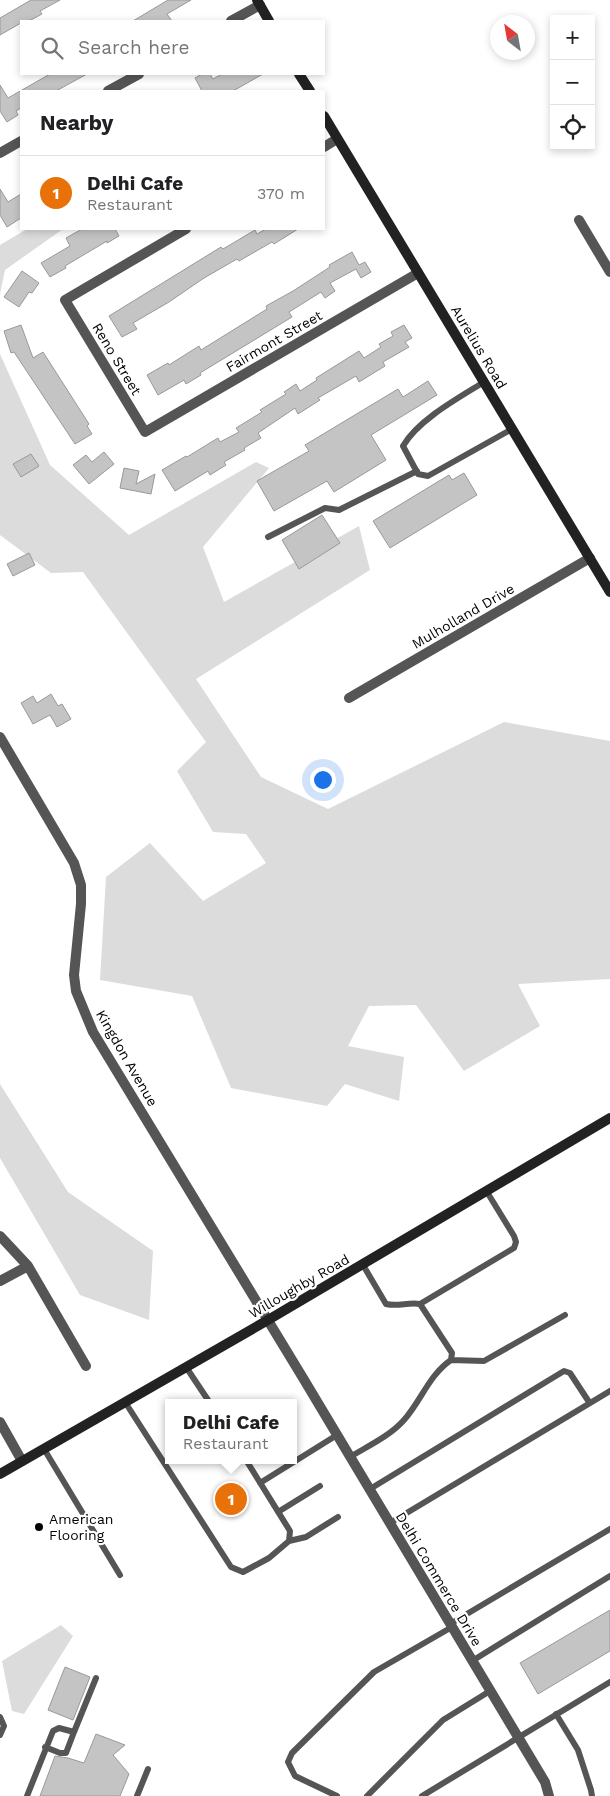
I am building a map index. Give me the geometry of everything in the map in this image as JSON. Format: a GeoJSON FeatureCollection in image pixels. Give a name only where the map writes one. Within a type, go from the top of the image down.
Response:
{"type":"FeatureCollection","features":[{"type":"Feature","properties":{"kind":"street"},"geometry":{"type":"LineString","coordinates":[[232,20],[259,2],[268,20]]}},
{"type":"Feature","properties":{"kind":"street"},"geometry":{"type":"LineString","coordinates":[[110,90],[137,75]]}},
{"type":"Feature","properties":{"kind":"street"},"geometry":{"type":"LineString","coordinates":[[300,75],[309,90]]}},
{"type":"Feature","properties":{"kind":"street","name":"Aurelius Road"},"geometry":{"type":"LineString","coordinates":[[325,118],[610,592]]}},
{"type":"Feature","properties":{"kind":"street"},"geometry":{"type":"LineString","coordinates":[[325,146],[337,139]]}},
{"type":"Feature","properties":{"kind":"street"},"geometry":{"type":"LineString","coordinates":[[0,153],[20,142]]}},
{"type":"Feature","properties":{"kind":"street"},"geometry":{"type":"LineString","coordinates":[[579,220],[610,272]]}},
{"type":"Feature","properties":{"kind":"street","name":"Reno Street"},"geometry":{"type":"LineString","coordinates":[[145,432],[65,300],[184,230]]}},
{"type":"Feature","properties":{"kind":"street","name":"Fairmont Street"},"geometry":{"type":"LineString","coordinates":[[145,432],[418,273]]}},
{"type":"Feature","properties":{"kind":"street","name":"Mulholland Drive"},"geometry":{"type":"LineString","coordinates":[[349,698],[590,558]]}},
{"type":"Feature","properties":{"kind":"street","name":"Kingdon Avenue"},"geometry":{"type":"LineString","coordinates":[[0,737],[74,863],[81,885],[74,975],[76,991],[93,1032],[303,1378]]}},
{"type":"Feature","properties":{"kind":"street","name":"Willoughby Road"},"geometry":{"type":"LineString","coordinates":[[0,1474],[363,1265],[610,1118]]}},
{"type":"Feature","properties":{"kind":"street"},"geometry":{"type":"LineString","coordinates":[[0,1236],[28,1266],[86,1366]]}},
{"type":"Feature","properties":{"kind":"street"},"geometry":{"type":"LineString","coordinates":[[0,1282],[28,1266]]}},
{"type":"Feature","properties":{"kind":"street","name":"Delhi Commerce Drive"},"geometry":{"type":"LineString","coordinates":[[303,1378],[545,1782],[550,1796]]}},
{"type":"Feature","properties":{"kind":"street"},"geometry":{"type":"LineString","coordinates":[[0,1422],[22,1461]]}},
{"type":"Feature","properties":{"kind":"lane"},"geometry":{"type":"LineString","coordinates":[[484,382],[435,414],[407,439],[403,446],[418,474],[428,476],[512,429]]}},
{"type":"Feature","properties":{"kind":"lane"},"geometry":{"type":"LineString","coordinates":[[268,537],[325,508],[339,510],[417,471]]}},
{"type":"Feature","properties":{"kind":"lane"},"geometry":{"type":"LineString","coordinates":[[363,1265],[386,1304],[396,1306],[411,1302],[420,1304],[514,1248],[516,1242],[514,1236],[487,1192]]}},
{"type":"Feature","properties":{"kind":"lane"},"geometry":{"type":"LineString","coordinates":[[420,1304],[452,1352],[451,1360]]}},
{"type":"Feature","properties":{"kind":"lane"},"geometry":{"type":"LineString","coordinates":[[350,1457],[390,1433],[404,1420],[441,1366],[451,1360],[484,1361],[564,1314]]}},
{"type":"Feature","properties":{"kind":"lane"},"geometry":{"type":"LineString","coordinates":[[186,1367],[207,1399]]}},
{"type":"Feature","properties":{"kind":"lane"},"geometry":{"type":"LineString","coordinates":[[370,1489],[564,1371],[570,1373],[589,1402]]}},
{"type":"Feature","properties":{"kind":"lane"},"geometry":{"type":"LineString","coordinates":[[390,1523],[610,1391]]}},
{"type":"Feature","properties":{"kind":"lane"},"geometry":{"type":"LineString","coordinates":[[125,1402],[231,1567],[243,1572],[270,1558],[288,1541],[306,1537],[338,1516]]}},
{"type":"Feature","properties":{"kind":"lane"},"geometry":{"type":"LineString","coordinates":[[297,1460],[337,1435]]}},
{"type":"Feature","properties":{"kind":"lane"},"geometry":{"type":"LineString","coordinates":[[44,1449],[120,1575]]}},
{"type":"Feature","properties":{"kind":"lane"},"geometry":{"type":"LineString","coordinates":[[248,1464],[290,1531],[288,1541]]}},
{"type":"Feature","properties":{"kind":"lane"},"geometry":{"type":"LineString","coordinates":[[260,1483],[290,1464]]}},
{"type":"Feature","properties":{"kind":"lane"},"geometry":{"type":"LineString","coordinates":[[278,1512],[320,1486]]}},
{"type":"Feature","properties":{"kind":"lane"},"geometry":{"type":"LineString","coordinates":[[337,1796],[295,1776],[288,1762],[292,1753],[374,1672],[610,1529]]}},
{"type":"Feature","properties":{"kind":"lane"},"geometry":{"type":"LineString","coordinates":[[472,1660],[610,1576]]}},
{"type":"Feature","properties":{"kind":"lane"},"geometry":{"type":"LineString","coordinates":[[46,1747],[60,1753],[66,1753],[96,1678]]}},
{"type":"Feature","properties":{"kind":"lane"},"geometry":{"type":"LineString","coordinates":[[422,1796],[610,1682]]}},
{"type":"Feature","properties":{"kind":"lane"},"geometry":{"type":"LineString","coordinates":[[367,1796],[443,1720],[490,1691]]}},
{"type":"Feature","properties":{"kind":"lane"},"geometry":{"type":"LineString","coordinates":[[556,1714],[578,1750],[592,1796]]}},
{"type":"Feature","properties":{"kind":"lane"},"geometry":{"type":"LineString","coordinates":[[0,1717],[4,1726],[0,1735]]}},
{"type":"Feature","properties":{"kind":"lane"},"geometry":{"type":"LineString","coordinates":[[27,1796],[53,1731],[59,1728],[74,1732]]}},
{"type":"Feature","properties":{"kind":"lane"},"geometry":{"type":"LineString","coordinates":[[137,1796],[148,1769]]}},
{"type":"Feature","properties":{"kind":"shaded area"},"geometry":{"type":"Polygon","coordinates":[[[25,230],[62,230],[5,270],[0,294],[0,245],[25,230]]]}},
{"type":"Feature","properties":{"kind":"shaded area"},"geometry":{"type":"Polygon","coordinates":[[[0,354],[50,465],[129,535],[256,462],[269,468],[203,547],[224,602],[359,526],[370,570],[196,679],[261,777],[328,809],[504,722],[610,741],[610,979],[518,984],[540,1026],[464,1071],[416,1005],[369,1006],[348,1046],[404,1057],[399,1101],[345,1084],[327,1106],[231,1088],[192,996],[100,980],[106,877],[150,843],[203,901],[266,863],[246,834],[213,832],[177,771],[206,742],[83,572],[51,573],[0,535],[0,354]]]}},
{"type":"Feature","properties":{"kind":"shaded area"},"geometry":{"type":"Polygon","coordinates":[[[0,1084],[68,1192],[153,1251],[149,1320],[80,1295],[0,1158],[0,1084]]]}},
{"type":"Feature","properties":{"kind":"shaded area"},"geometry":{"type":"Polygon","coordinates":[[[61,1625],[73,1636],[24,1714],[12,1711],[2,1661],[61,1625]]]}},
{"type":"Feature","properties":{"kind":"building"},"geometry":{"type":"Polygon","coordinates":[[[31,0],[60,0],[40,11],[42,14],[31,20],[20,20],[20,24],[0,35],[0,18],[31,0]]]}},
{"type":"Feature","properties":{"kind":"building"},"geometry":{"type":"Polygon","coordinates":[[[168,0],[191,0],[167,14],[171,20],[135,20],[168,0]]]}},
{"type":"Feature","properties":{"kind":"building"},"geometry":{"type":"Polygon","coordinates":[[[48,75],[85,75],[58,90],[22,90],[48,75]]]}},
{"type":"Feature","properties":{"kind":"building"},"geometry":{"type":"Polygon","coordinates":[[[200,75],[211,75],[213,79],[220,75],[261,75],[235,90],[201,90],[195,78],[200,75]]]}},
{"type":"Feature","properties":{"kind":"building"},"geometry":{"type":"Polygon","coordinates":[[[0,85],[8,98],[20,91],[20,109],[16,111],[18,115],[7,122],[0,111],[0,85]]]}},
{"type":"Feature","properties":{"kind":"building"},"geometry":{"type":"Polygon","coordinates":[[[0,189],[8,202],[20,195],[20,219],[7,227],[0,215],[0,189]]]}},
{"type":"Feature","properties":{"kind":"building"},"geometry":{"type":"Polygon","coordinates":[[[80,230],[116,230],[119,236],[107,243],[107,241],[50,277],[41,263],[70,246],[66,238],[80,230]]]}},
{"type":"Feature","properties":{"kind":"building"},"geometry":{"type":"Polygon","coordinates":[[[255,230],[257,234],[264,230],[296,230],[274,244],[272,242],[239,261],[237,259],[204,278],[169,302],[133,323],[137,329],[122,337],[109,316],[221,247],[223,249],[255,230]]]}},
{"type":"Feature","properties":{"kind":"building"},"geometry":{"type":"Polygon","coordinates":[[[352,252],[359,265],[365,262],[371,272],[361,278],[356,269],[330,283],[335,291],[325,298],[321,292],[289,312],[292,317],[200,373],[201,375],[186,384],[184,380],[158,395],[147,375],[168,363],[169,365],[199,346],[201,350],[267,309],[266,306],[330,267],[329,265],[352,252]]]}},
{"type":"Feature","properties":{"kind":"building"},"geometry":{"type":"Polygon","coordinates":[[[22,271],[39,283],[32,293],[29,292],[19,307],[4,297],[22,271]]]}},
{"type":"Feature","properties":{"kind":"building"},"geometry":{"type":"Polygon","coordinates":[[[21,325],[33,358],[43,352],[89,424],[87,426],[92,434],[75,444],[14,352],[11,353],[4,331],[21,325]]]}},
{"type":"Feature","properties":{"kind":"building"},"geometry":{"type":"Polygon","coordinates":[[[404,325],[412,338],[405,342],[409,347],[383,362],[385,366],[359,382],[356,376],[318,398],[320,400],[298,414],[295,408],[258,433],[261,438],[224,462],[226,465],[210,475],[208,471],[175,491],[162,470],[218,438],[220,442],[239,432],[236,428],[262,412],[260,410],[286,394],[284,392],[296,384],[300,391],[317,380],[316,378],[359,351],[364,358],[381,347],[379,344],[393,336],[391,332],[404,325]]]}},
{"type":"Feature","properties":{"kind":"building"},"geometry":{"type":"Polygon","coordinates":[[[428,381],[437,395],[371,435],[386,460],[334,492],[327,481],[274,511],[257,481],[309,451],[305,445],[398,389],[403,397],[428,381]]]}},
{"type":"Feature","properties":{"kind":"building"},"geometry":{"type":"Polygon","coordinates":[[[104,452],[114,464],[89,484],[73,465],[86,455],[92,462],[104,452]]]}},
{"type":"Feature","properties":{"kind":"building"},"geometry":{"type":"Polygon","coordinates":[[[31,454],[39,466],[21,477],[13,464],[31,454]]]}},
{"type":"Feature","properties":{"kind":"building"},"geometry":{"type":"Polygon","coordinates":[[[124,468],[139,471],[136,484],[155,474],[151,494],[120,488],[124,468]]]}},
{"type":"Feature","properties":{"kind":"building"},"geometry":{"type":"Polygon","coordinates":[[[464,473],[477,495],[390,548],[373,521],[449,475],[452,480],[464,473]]]}},
{"type":"Feature","properties":{"kind":"building"},"geometry":{"type":"Polygon","coordinates":[[[322,515],[340,543],[299,569],[282,540],[322,515]]]}},
{"type":"Feature","properties":{"kind":"building"},"geometry":{"type":"Polygon","coordinates":[[[29,553],[35,565],[13,576],[7,564],[29,553]]]}},
{"type":"Feature","properties":{"kind":"building"},"geometry":{"type":"Polygon","coordinates":[[[51,694],[58,706],[62,704],[71,719],[57,727],[50,715],[33,724],[21,703],[33,696],[37,703],[51,694]]]}},
{"type":"Feature","properties":{"kind":"building"},"geometry":{"type":"Polygon","coordinates":[[[610,1610],[610,1651],[538,1694],[520,1663],[610,1610]]]}},
{"type":"Feature","properties":{"kind":"building"},"geometry":{"type":"Polygon","coordinates":[[[65,1667],[90,1677],[73,1720],[48,1710],[65,1667]]]}},
{"type":"Feature","properties":{"kind":"building"},"geometry":{"type":"Polygon","coordinates":[[[96,1734],[125,1745],[113,1755],[129,1774],[120,1796],[40,1796],[55,1756],[84,1763],[96,1734]]]}},
{"type":"Feature","properties":{"kind":"place","name":"Delhi Cafe"},"geometry":{"type":"Point","coordinates":[231,1499]}},
{"type":"Feature","properties":{"kind":"place","name":"American Flooring"},"geometry":{"type":"Point","coordinates":[39,1527]}}]}
